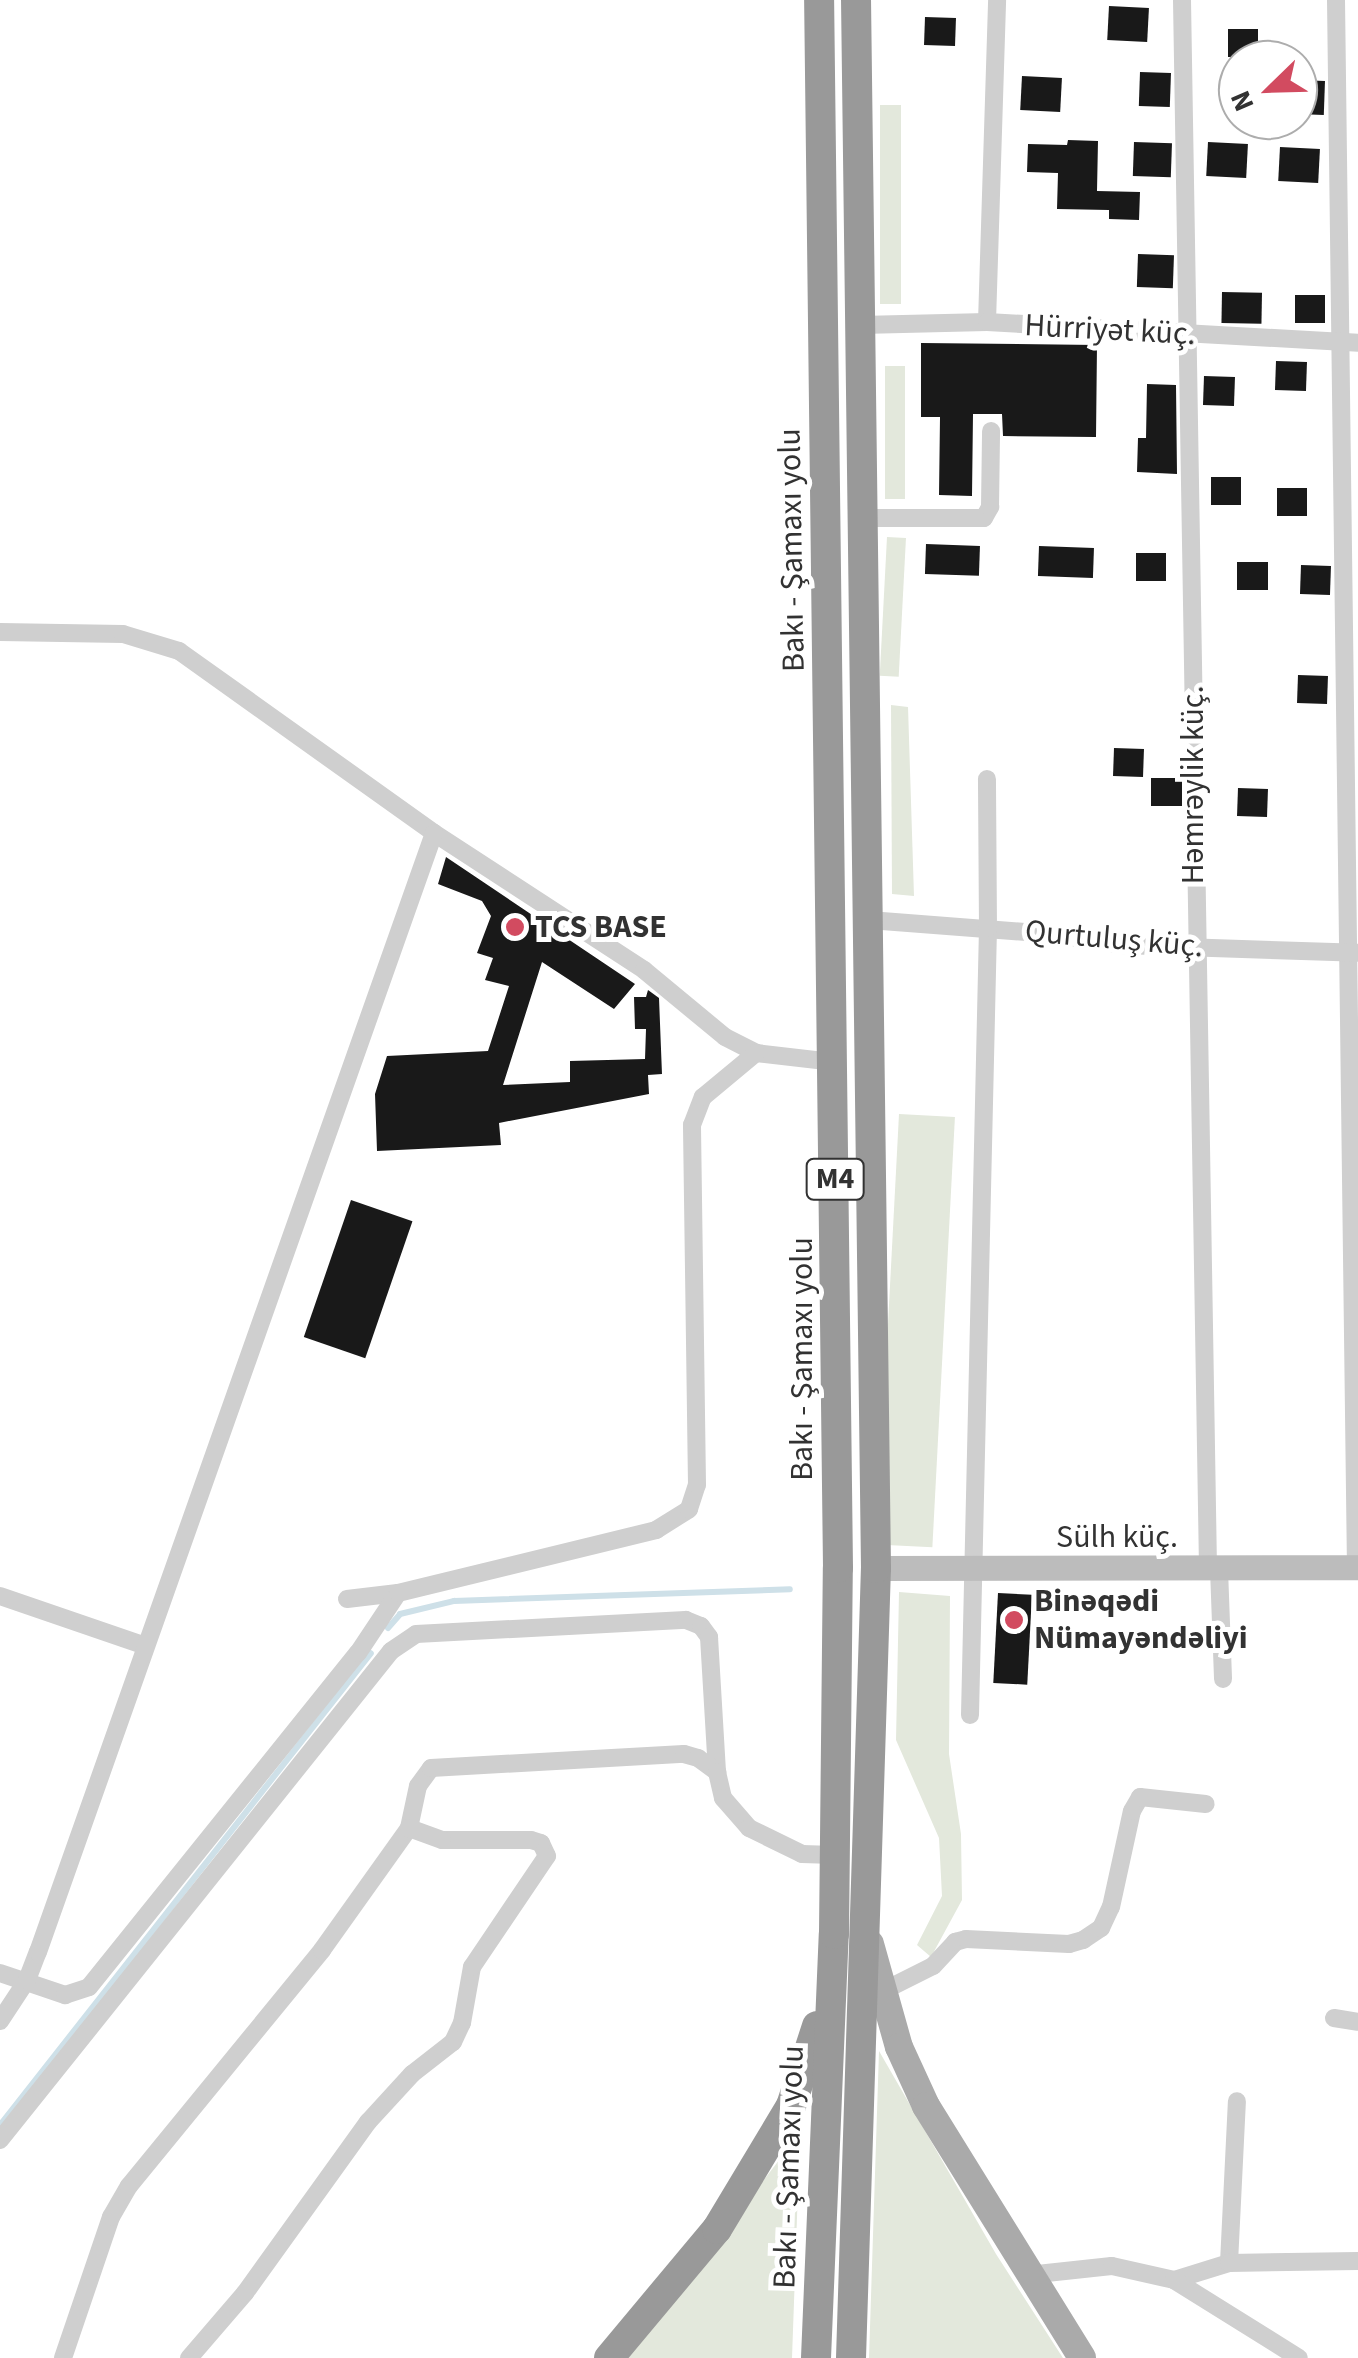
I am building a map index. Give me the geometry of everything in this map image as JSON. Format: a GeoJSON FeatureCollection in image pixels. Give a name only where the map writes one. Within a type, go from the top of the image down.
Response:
{"type":"FeatureCollection","features":[{"type":"Feature","properties":{"kind":"highway","name":"Bakı - Şamaxı yolu"},"geometry":{"type":"LineString","coordinates":[[816,2358],[834,1934],[838,1568],[818,0]]}},
{"type":"Feature","properties":{"kind":"highway","name":"M4"},"geometry":{"type":"LineString","coordinates":[[851,2358],[876,1568],[856,0]]}},
{"type":"Feature","properties":{"kind":"highway"},"geometry":{"type":"LineString","coordinates":[[609,2358],[717,2230],[791,2106],[814,2046],[834,1934]]}},
{"type":"Feature","properties":{"kind":"main road"},"geometry":{"type":"LineString","coordinates":[[867,1932],[880,1992],[926,2106],[1082,2358]]}},
{"type":"Feature","properties":{"kind":"street"},"geometry":{"type":"LineString","coordinates":[[987,322],[998,0]]}},
{"type":"Feature","properties":{"kind":"street","name":"Həmrəylik küç."},"geometry":{"type":"LineString","coordinates":[[1182,0],[1190,335],[1194,946],[1213,1569],[1223,1680]]}},
{"type":"Feature","properties":{"kind":"street"},"geometry":{"type":"LineString","coordinates":[[1336,0],[1348,342],[1357,1566]]}},
{"type":"Feature","properties":{"kind":"street","name":"Hürriyət küç."},"geometry":{"type":"LineString","coordinates":[[861,326],[987,322],[1348,342]]}},
{"type":"Feature","properties":{"kind":"street"},"geometry":{"type":"LineString","coordinates":[[862,518],[984,518],[990,507],[991,430]]}},
{"type":"Feature","properties":{"kind":"street"},"geometry":{"type":"LineString","coordinates":[[0,632],[123,634],[179,651],[434,833],[644,970],[713,1028],[756,1053],[834,1062]]}},
{"type":"Feature","properties":{"kind":"street"},"geometry":{"type":"LineString","coordinates":[[970,1716],[988,928],[986,779]]}},
{"type":"Feature","properties":{"kind":"street"},"geometry":{"type":"LineString","coordinates":[[0,2021],[27,1980],[434,833]]}},
{"type":"Feature","properties":{"kind":"street","name":"Qurtuluş küç."},"geometry":{"type":"LineString","coordinates":[[870,920],[988,928],[1122,945],[1353,952]]}},
{"type":"Feature","properties":{"kind":"street"},"geometry":{"type":"LineString","coordinates":[[346,1598],[398,1593],[656,1530],[689,1509],[697,1486],[692,1125],[704,1097],[756,1053]]}},
{"type":"Feature","properties":{"kind":"street","name":"Sülh küç."},"geometry":{"type":"LineString","coordinates":[[876,1568],[1357,1566]]}},
{"type":"Feature","properties":{"kind":"street"},"geometry":{"type":"LineString","coordinates":[[0,1972],[65,1995],[89,1987],[370,1636],[398,1593]]}},
{"type":"Feature","properties":{"kind":"street"},"geometry":{"type":"LineString","coordinates":[[0,1596],[144,1645]]}},
{"type":"Feature","properties":{"kind":"street"},"geometry":{"type":"LineString","coordinates":[[0,2140],[391,1651],[416,1634],[431,1630],[686,1620],[701,1626],[710,1637],[717,1772],[723,1798],[749,1828],[802,1854],[834,1855]]}},
{"type":"Feature","properties":{"kind":"street"},"geometry":{"type":"LineString","coordinates":[[370,1636],[391,1651]]}},
{"type":"Feature","properties":{"kind":"street"},"geometry":{"type":"LineString","coordinates":[[64,2358],[111,2217],[129,2186],[322,1950],[409,1828],[418,1786],[431,1768],[684,1754],[698,1758],[717,1772]]}},
{"type":"Feature","properties":{"kind":"street"},"geometry":{"type":"LineString","coordinates":[[880,1992],[932,1966],[954,1942],[966,1938],[1069,1944],[1084,1940],[1101,1928],[1111,1907],[1132,1811],[1140,1797],[1206,1804]]}},
{"type":"Feature","properties":{"kind":"street"},"geometry":{"type":"LineString","coordinates":[[188,2358],[245,2292],[368,2122],[412,2074],[453,2042],[462,2023],[472,1967],[547,1856],[541,1843],[531,1840],[442,1840],[409,1828]]}},
{"type":"Feature","properties":{"kind":"street"},"geometry":{"type":"LineString","coordinates":[[1334,2018],[1358,2022]]}},
{"type":"Feature","properties":{"kind":"street"},"geometry":{"type":"LineString","coordinates":[[1229,2263],[1237,2101]]}},
{"type":"Feature","properties":{"kind":"street"},"geometry":{"type":"LineString","coordinates":[[1174,2280],[1229,2263],[1358,2262]]}},
{"type":"Feature","properties":{"kind":"street"},"geometry":{"type":"LineString","coordinates":[[1028,2276],[1112,2266],[1174,2280],[1298,2358]]}},
{"type":"Feature","properties":{"kind":"shaded area"},"geometry":{"type":"Polygon","coordinates":[[[880,105],[901,105],[901,304],[880,304],[880,105]]]}},
{"type":"Feature","properties":{"kind":"shaded area"},"geometry":{"type":"Polygon","coordinates":[[[885,366],[905,366],[905,499],[885,499],[885,366]]]}},
{"type":"Feature","properties":{"kind":"shaded area"},"geometry":{"type":"Polygon","coordinates":[[[887,537],[906,538],[899,677],[880,676],[887,537]]]}},
{"type":"Feature","properties":{"kind":"shaded area"},"geometry":{"type":"Polygon","coordinates":[[[891,705],[908,707],[914,896],[892,894],[891,705]]]}},
{"type":"Feature","properties":{"kind":"shaded area"},"geometry":{"type":"Polygon","coordinates":[[[899,1114],[955,1117],[932,1547],[876,1544],[899,1114]]]}},
{"type":"Feature","properties":{"kind":"shaded area"},"geometry":{"type":"Polygon","coordinates":[[[899,1592],[950,1596],[949,1754],[961,1834],[962,1900],[931,1957],[917,1945],[942,1896],[939,1838],[896,1740],[899,1592]]]}},
{"type":"Feature","properties":{"kind":"shaded area"},"geometry":{"type":"Polygon","coordinates":[[[879,2051],[996,2254],[1063,2358],[869,2358],[879,2051]]]}},
{"type":"Feature","properties":{"kind":"shaded area"},"geometry":{"type":"Polygon","coordinates":[[[800,2133],[792,2358],[626,2358],[800,2133]]]}},
{"type":"Feature","properties":{"kind":"building"},"geometry":{"type":"Polygon","coordinates":[[[1109,6],[1149,8],[1147,42],[1107,40],[1109,6]]]}},
{"type":"Feature","properties":{"kind":"building"},"geometry":{"type":"Polygon","coordinates":[[[925,17],[956,18],[955,46],[924,45],[925,17]]]}},
{"type":"Feature","properties":{"kind":"building"},"geometry":{"type":"Polygon","coordinates":[[[1228,29],[1258,29],[1258,40],[1228,40],[1228,29]]]}},
{"type":"Feature","properties":{"kind":"building"},"geometry":{"type":"Polygon","coordinates":[[[1140,72],[1171,73],[1170,107],[1139,106],[1140,72]]]}},
{"type":"Feature","properties":{"kind":"building"},"geometry":{"type":"Polygon","coordinates":[[[1022,76],[1062,78],[1060,112],[1020,110],[1022,76]]]}},
{"type":"Feature","properties":{"kind":"building"},"geometry":{"type":"Polygon","coordinates":[[[1318,81],[1325,81],[1324,115],[1318,115],[1318,81]]]}},
{"type":"Feature","properties":{"kind":"building"},"geometry":{"type":"Polygon","coordinates":[[[1068,140],[1098,141],[1097,191],[1140,192],[1139,220],[1109,219],[1109,210],[1057,209],[1058,173],[1027,172],[1028,144],[1067,145],[1068,140]]]}},
{"type":"Feature","properties":{"kind":"building"},"geometry":{"type":"Polygon","coordinates":[[[1134,142],[1172,143],[1171,177],[1133,176],[1134,142]]]}},
{"type":"Feature","properties":{"kind":"building"},"geometry":{"type":"Polygon","coordinates":[[[1208,142],[1248,144],[1246,178],[1206,176],[1208,142]]]}},
{"type":"Feature","properties":{"kind":"building"},"geometry":{"type":"Polygon","coordinates":[[[1280,147],[1320,149],[1318,183],[1278,181],[1280,147]]]}},
{"type":"Feature","properties":{"kind":"building"},"geometry":{"type":"Polygon","coordinates":[[[1138,254],[1174,255],[1173,288],[1137,287],[1138,254]]]}},
{"type":"Feature","properties":{"kind":"building"},"geometry":{"type":"Polygon","coordinates":[[[1222,292],[1262,293],[1261,324],[1221,323],[1222,292]]]}},
{"type":"Feature","properties":{"kind":"building"},"geometry":{"type":"Polygon","coordinates":[[[1295,295],[1325,295],[1325,323],[1295,323],[1295,295]]]}},
{"type":"Feature","properties":{"kind":"building"},"geometry":{"type":"Polygon","coordinates":[[[921,343],[1097,345],[1096,437],[1003,436],[1002,414],[973,414],[972,496],[939,495],[940,417],[921,417],[921,343]]]}},
{"type":"Feature","properties":{"kind":"building"},"geometry":{"type":"Polygon","coordinates":[[[1276,361],[1307,362],[1306,391],[1275,390],[1276,361]]]}},
{"type":"Feature","properties":{"kind":"building"},"geometry":{"type":"Polygon","coordinates":[[[1204,376],[1235,377],[1234,406],[1203,405],[1204,376]]]}},
{"type":"Feature","properties":{"kind":"building"},"geometry":{"type":"Polygon","coordinates":[[[1147,384],[1176,385],[1177,474],[1137,472],[1138,438],[1146,438],[1147,384]]]}},
{"type":"Feature","properties":{"kind":"building"},"geometry":{"type":"Polygon","coordinates":[[[1211,477],[1241,477],[1241,505],[1211,505],[1211,477]]]}},
{"type":"Feature","properties":{"kind":"building"},"geometry":{"type":"Polygon","coordinates":[[[1277,488],[1307,488],[1307,516],[1277,516],[1277,488]]]}},
{"type":"Feature","properties":{"kind":"building"},"geometry":{"type":"Polygon","coordinates":[[[926,544],[980,546],[979,576],[925,574],[926,544]]]}},
{"type":"Feature","properties":{"kind":"building"},"geometry":{"type":"Polygon","coordinates":[[[1039,546],[1094,548],[1093,578],[1038,576],[1039,546]]]}},
{"type":"Feature","properties":{"kind":"building"},"geometry":{"type":"Polygon","coordinates":[[[1136,553],[1166,553],[1166,581],[1136,581],[1136,553]]]}},
{"type":"Feature","properties":{"kind":"building"},"geometry":{"type":"Polygon","coordinates":[[[1237,562],[1268,562],[1268,590],[1237,590],[1237,562]]]}},
{"type":"Feature","properties":{"kind":"building"},"geometry":{"type":"Polygon","coordinates":[[[1301,565],[1331,566],[1330,595],[1300,594],[1301,565]]]}},
{"type":"Feature","properties":{"kind":"building"},"geometry":{"type":"Polygon","coordinates":[[[1298,675],[1328,676],[1327,704],[1297,703],[1298,675]]]}},
{"type":"Feature","properties":{"kind":"building"},"geometry":{"type":"Polygon","coordinates":[[[1114,748],[1144,749],[1143,777],[1113,776],[1114,748]]]}},
{"type":"Feature","properties":{"kind":"building"},"geometry":{"type":"Polygon","coordinates":[[[1151,778],[1182,778],[1182,806],[1151,806],[1151,778]]]}},
{"type":"Feature","properties":{"kind":"building"},"geometry":{"type":"Polygon","coordinates":[[[1238,788],[1268,789],[1267,817],[1237,816],[1238,788]]]}},
{"type":"Feature","properties":{"kind":"building"},"geometry":{"type":"Polygon","coordinates":[[[446,857],[635,984],[614,1009],[542,962],[503,1085],[570,1082],[570,1061],[645,1059],[646,1029],[635,1029],[634,997],[646,997],[648,990],[659,998],[662,1074],[648,1075],[649,1094],[499,1123],[501,1145],[377,1151],[375,1094],[387,1056],[488,1051],[509,986],[485,980],[493,958],[477,953],[491,916],[482,901],[438,884],[446,857]]]}},
{"type":"Feature","properties":{"kind":"building"},"geometry":{"type":"Polygon","coordinates":[[[351,1200],[412,1221],[365,1358],[304,1337],[351,1200]]]}},
{"type":"Feature","properties":{"kind":"building"},"geometry":{"type":"Polygon","coordinates":[[[998,1593],[1032,1595],[1027,1685],[993,1683],[998,1593]]]}},
{"type":"Feature","properties":{"kind":"waterway"},"geometry":{"type":"LineString","coordinates":[[388,1628],[400,1614],[454,1601],[790,1589]]}},
{"type":"Feature","properties":{"kind":"waterway"},"geometry":{"type":"LineString","coordinates":[[0,2125],[371,1653]]}},
{"type":"Feature","properties":{"kind":"place","name":"TCS BASE"},"geometry":{"type":"Point","coordinates":[515,927]}},
{"type":"Feature","properties":{"kind":"place","name":"Binəqədi Nümayəndəliyi"},"geometry":{"type":"Point","coordinates":[1014,1620]}}]}
